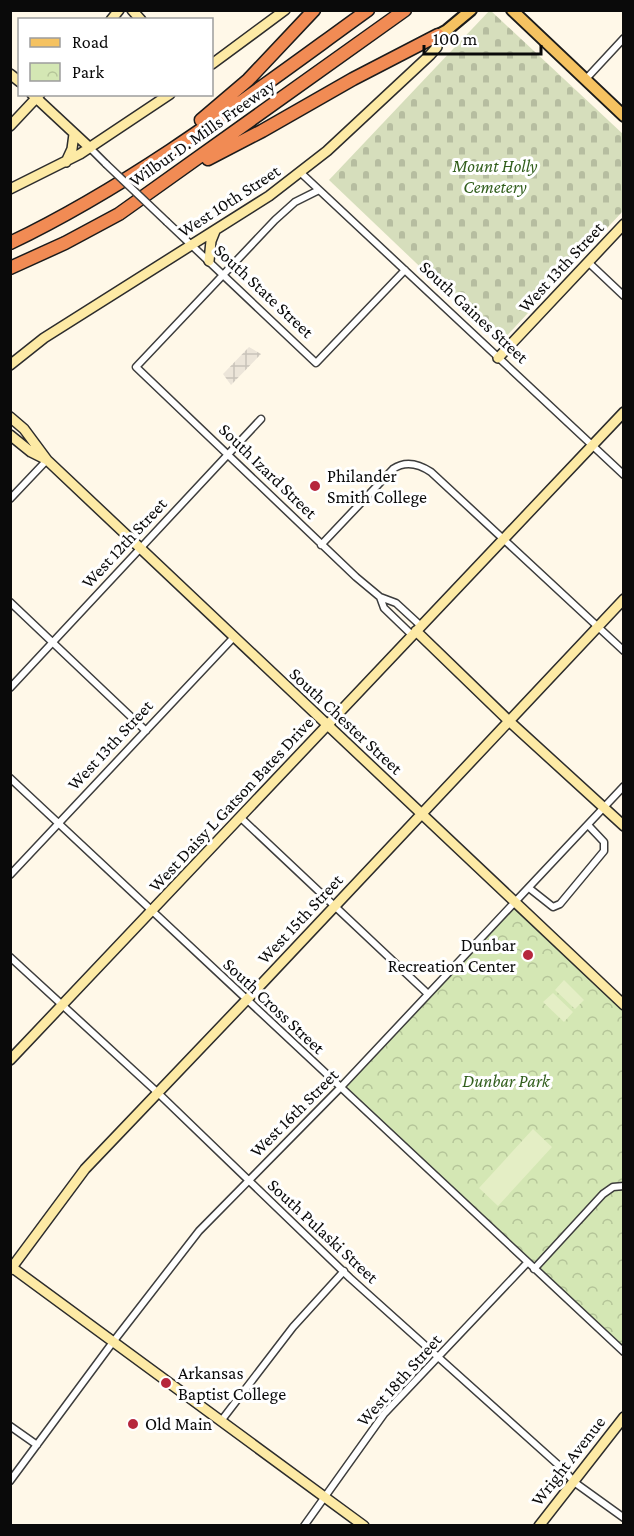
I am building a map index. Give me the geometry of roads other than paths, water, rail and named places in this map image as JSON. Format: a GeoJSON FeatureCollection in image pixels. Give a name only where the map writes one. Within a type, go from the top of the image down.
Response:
{"type":"FeatureCollection","features":[{"type":"Feature","properties":{"kind":"highway"},"geometry":{"type":"LineString","coordinates":[[157,159],[248,80],[314,10]]}},
{"type":"Feature","properties":{"kind":"highway"},"geometry":{"type":"LineString","coordinates":[[318,47],[361,10]]}},
{"type":"Feature","properties":{"kind":"highway","name":"Wilbur D. Mills Freeway"},"geometry":{"type":"LineString","coordinates":[[10,241],[39,229],[126,180],[368,10]]}},
{"type":"Feature","properties":{"kind":"highway","name":"Wilbur D. Mills Freeway"},"geometry":{"type":"LineString","coordinates":[[10,268],[65,243],[119,214],[405,10]]}},
{"type":"Feature","properties":{"kind":"highway"},"geometry":{"type":"LineString","coordinates":[[392,20],[411,10]]}},
{"type":"Feature","properties":{"kind":"highway"},"geometry":{"type":"LineString","coordinates":[[172,178],[438,35]]}},
{"type":"Feature","properties":{"kind":"highway"},"geometry":{"type":"LineString","coordinates":[[10,274],[65,243]]}},
{"type":"Feature","properties":{"kind":"main road"},"geometry":{"type":"LineString","coordinates":[[438,35],[471,10]]}},
{"type":"Feature","properties":{"kind":"main road"},"geometry":{"type":"LineString","coordinates":[[512,10],[624,116]]}},
{"type":"Feature","properties":{"kind":"main road"},"geometry":{"type":"LineString","coordinates":[[521,10],[525,23]]}},
{"type":"Feature","properties":{"kind":"main road"},"geometry":{"type":"LineString","coordinates":[[213,63],[283,12]]}},
{"type":"Feature","properties":{"kind":"main road","name":"West 10th Street"},"geometry":{"type":"LineString","coordinates":[[10,365],[44,338],[215,231],[301,173],[430,55],[437,47],[438,35]]}},
{"type":"Feature","properties":{"kind":"main road"},"geometry":{"type":"LineString","coordinates":[[10,126],[36,96]]}},
{"type":"Feature","properties":{"kind":"main road","name":"South State Street"},"geometry":{"type":"LineString","coordinates":[[36,96],[90,148]]}},
{"type":"Feature","properties":{"kind":"main road"},"geometry":{"type":"LineString","coordinates":[[10,189],[90,148],[167,96]]}},
{"type":"Feature","properties":{"kind":"main road"},"geometry":{"type":"LineString","coordinates":[[66,162],[72,149],[74,134]]}},
{"type":"Feature","properties":{"kind":"main road","name":"West 13th Street"},"geometry":{"type":"LineString","coordinates":[[498,358],[624,224]]}},
{"type":"Feature","properties":{"kind":"main road"},"geometry":{"type":"LineString","coordinates":[[208,261],[215,231]]}},
{"type":"Feature","properties":{"kind":"main road","name":"West Daisy L Gatson Bates Drive"},"geometry":{"type":"LineString","coordinates":[[10,1060],[624,412]]}},
{"type":"Feature","properties":{"kind":"main road","name":"South Chester Street"},"geometry":{"type":"LineString","coordinates":[[10,417],[24,429],[47,460],[624,1005]]}},
{"type":"Feature","properties":{"kind":"main road","name":"South Chester Street"},"geometry":{"type":"LineString","coordinates":[[10,435],[31,452],[47,460]]}},
{"type":"Feature","properties":{"kind":"main road","name":"West 15th Street"},"geometry":{"type":"LineString","coordinates":[[11,1268],[85,1169],[624,599]]}},
{"type":"Feature","properties":{"kind":"main road","name":"South Izard Street"},"geometry":{"type":"LineString","coordinates":[[416,631],[509,721],[624,826]]}},
{"type":"Feature","properties":{"kind":"main road"},"geometry":{"type":"LineString","coordinates":[[11,1268],[364,1526]]}},
{"type":"Feature","properties":{"kind":"main road","name":"Wright Avenue"},"geometry":{"type":"LineString","coordinates":[[539,1526],[624,1417]]}},
{"type":"Feature","properties":{"kind":"street"},"geometry":{"type":"LineString","coordinates":[[585,80],[624,38]]}},
{"type":"Feature","properties":{"kind":"street","name":"South State Street"},"geometry":{"type":"LineString","coordinates":[[90,148],[316,363],[405,270]]}},
{"type":"Feature","properties":{"kind":"street","name":"South Gaines Street"},"geometry":{"type":"LineString","coordinates":[[301,173],[624,476]]}},
{"type":"Feature","properties":{"kind":"street"},"geometry":{"type":"LineString","coordinates":[[223,275],[285,210],[295,202],[319,190]]}},
{"type":"Feature","properties":{"kind":"street"},"geometry":{"type":"LineString","coordinates":[[588,262],[624,296]]}},
{"type":"Feature","properties":{"kind":"street","name":"South Izard Street"},"geometry":{"type":"LineString","coordinates":[[223,275],[136,367],[321,545],[380,597],[396,603],[416,631]]}},
{"type":"Feature","properties":{"kind":"street","name":"West 12th Street"},"geometry":{"type":"LineString","coordinates":[[10,688],[261,419]]}},
{"type":"Feature","properties":{"kind":"street"},"geometry":{"type":"LineString","coordinates":[[10,499],[47,460]]}},
{"type":"Feature","properties":{"kind":"street"},"geometry":{"type":"LineString","coordinates":[[321,545],[393,469],[403,464],[414,464],[431,472],[624,651]]}},
{"type":"Feature","properties":{"kind":"street","name":"South Izard Street"},"geometry":{"type":"LineString","coordinates":[[380,597],[384,608],[416,631]]}},
{"type":"Feature","properties":{"kind":"street"},"geometry":{"type":"LineString","coordinates":[[10,602],[146,731]]}},
{"type":"Feature","properties":{"kind":"street","name":"West 13th Street"},"geometry":{"type":"LineString","coordinates":[[10,875],[234,637]]}},
{"type":"Feature","properties":{"kind":"street","name":"South Cross Street"},"geometry":{"type":"LineString","coordinates":[[10,778],[340,1089],[624,1352]]}},
{"type":"Feature","properties":{"kind":"street","name":"West 16th Street"},"geometry":{"type":"LineString","coordinates":[[10,1481],[183,1250],[340,1089],[624,786]]}},
{"type":"Feature","properties":{"kind":"street"},"geometry":{"type":"LineString","coordinates":[[241,818],[428,994]]}},
{"type":"Feature","properties":{"kind":"street"},"geometry":{"type":"LineString","coordinates":[[529,888],[553,907],[560,904],[604,851],[604,842],[588,825]]}},
{"type":"Feature","properties":{"kind":"street","name":"South Pulaski Street"},"geometry":{"type":"LineString","coordinates":[[10,957],[157,1092],[248,1181],[438,1358],[564,1470],[574,1482],[624,1518]]}},
{"type":"Feature","properties":{"kind":"street"},"geometry":{"type":"LineString","coordinates":[[534,1269],[603,1194],[613,1187],[624,1186]]}},
{"type":"Feature","properties":{"kind":"street","name":"West 18th Street"},"geometry":{"type":"LineString","coordinates":[[304,1526],[384,1414],[527,1263]]}},
{"type":"Feature","properties":{"kind":"street"},"geometry":{"type":"LineString","coordinates":[[221,1421],[293,1327],[344,1271]]}},
{"type":"Feature","properties":{"kind":"street"},"geometry":{"type":"LineString","coordinates":[[10,1426],[37,1445]]}},
{"type":"Feature","properties":{"kind":"place","name":"Philander Smith College"},"geometry":{"type":"Point","coordinates":[315,486]}},
{"type":"Feature","properties":{"kind":"place","name":"Dunbar Recreation Center"},"geometry":{"type":"Point","coordinates":[528,955]}},
{"type":"Feature","properties":{"kind":"place","name":"Arkansas Baptist College"},"geometry":{"type":"Point","coordinates":[166,1383]}},
{"type":"Feature","properties":{"kind":"place","name":"Old Main"},"geometry":{"type":"Point","coordinates":[133,1424]}},
{"type":"Feature","properties":{"kind":"park label","name":"Mount Holly Cemetery"},"geometry":{"type":"Point","coordinates":[495,176]}},
{"type":"Feature","properties":{"kind":"park label","name":"Dunbar Park"},"geometry":{"type":"Point","coordinates":[506,1081]}}]}
